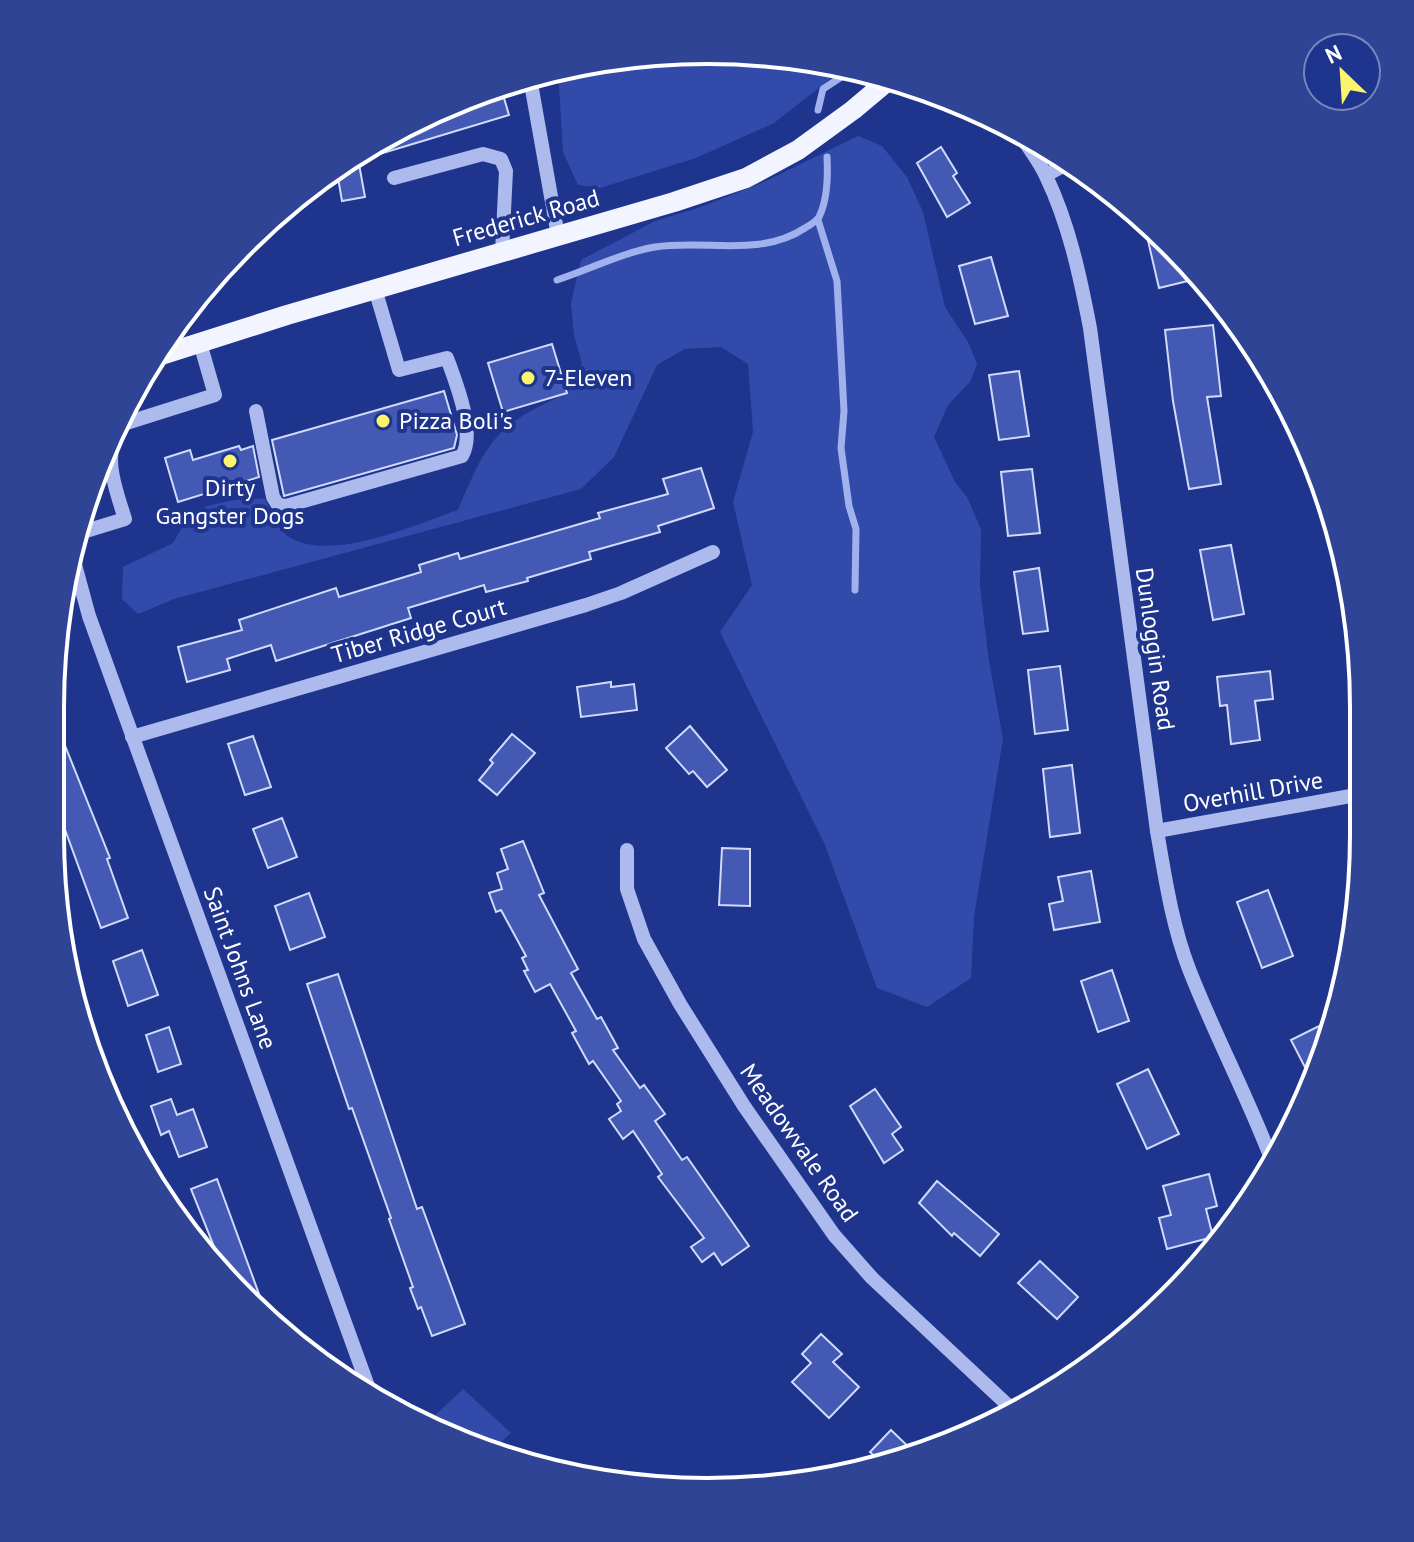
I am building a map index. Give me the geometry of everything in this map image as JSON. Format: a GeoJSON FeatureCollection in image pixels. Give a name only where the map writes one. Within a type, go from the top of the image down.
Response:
{"type":"FeatureCollection","features":[{"type":"Feature","properties":{"kind":"main road","name":"Frederick Road"},"geometry":{"type":"LineString","coordinates":[[171,352],[746,178],[798,150],[879,88]]}},
{"type":"Feature","properties":{"kind":"street"},"geometry":{"type":"LineString","coordinates":[[532,89],[558,236]]}},
{"type":"Feature","properties":{"kind":"street","name":"Dunloggin Road"},"geometry":{"type":"LineString","coordinates":[[1031,152],[1046,175],[1071,243],[1090,328],[1157,831],[1171,908],[1188,967],[1268,1150]]}},
{"type":"Feature","properties":{"kind":"street"},"geometry":{"type":"LineString","coordinates":[[394,178],[483,154],[501,159],[506,171],[502,252]]}},
{"type":"Feature","properties":{"kind":"street"},"geometry":{"type":"LineString","coordinates":[[1046,175],[1058,168]]}},
{"type":"Feature","properties":{"kind":"street"},"geometry":{"type":"LineString","coordinates":[[256,411],[273,497],[278,505],[286,506],[462,456],[467,447],[467,426],[447,358],[399,370],[375,289]]}},
{"type":"Feature","properties":{"kind":"street"},"geometry":{"type":"LineString","coordinates":[[131,422],[215,395],[200,343]]}},
{"type":"Feature","properties":{"kind":"street"},"geometry":{"type":"LineString","coordinates":[[89,530],[125,519],[111,466]]}},
{"type":"Feature","properties":{"kind":"street","name":"Tiber Ridge Court"},"geometry":{"type":"LineString","coordinates":[[132,737],[586,605],[621,593],[713,552]]}},
{"type":"Feature","properties":{"kind":"street","name":"Saint Johns Lane"},"geometry":{"type":"LineString","coordinates":[[78,575],[89,616],[132,737],[366,1380]]}},
{"type":"Feature","properties":{"kind":"street","name":"Overhill Drive"},"geometry":{"type":"LineString","coordinates":[[1157,831],[1350,796]]}},
{"type":"Feature","properties":{"kind":"street","name":"Meadowvale Road"},"geometry":{"type":"LineString","coordinates":[[627,850],[627,889],[644,939],[680,1004],[744,1106],[834,1235],[872,1278],[1006,1404]]}},
{"type":"Feature","properties":{"kind":"shaded area"},"geometry":{"type":"Polygon","coordinates":[[[707,64],[749,65],[834,76],[774,123],[696,158],[600,188],[578,185],[563,152],[559,82],[623,70],[707,64]]]}},
{"type":"Feature","properties":{"kind":"shaded area"},"geometry":{"type":"Polygon","coordinates":[[[858,136],[882,146],[907,177],[923,212],[945,307],[968,342],[977,364],[970,382],[948,405],[934,437],[981,529],[980,585],[988,655],[1003,739],[974,917],[971,978],[927,1007],[877,988],[825,845],[720,632],[752,585],[733,502],[753,432],[748,364],[721,347],[685,349],[657,365],[614,457],[581,489],[174,599],[138,614],[122,599],[123,567],[173,543],[187,519],[207,506],[243,498],[265,499],[283,532],[299,542],[320,546],[369,540],[458,510],[477,468],[496,438],[524,415],[567,394],[582,364],[574,335],[571,303],[581,260],[655,221],[764,182],[858,136]]]}},
{"type":"Feature","properties":{"kind":"shaded area"},"geometry":{"type":"Polygon","coordinates":[[[463,1389],[511,1433],[499,1444],[434,1417],[463,1389]]]}},
{"type":"Feature","properties":{"kind":"building"},"geometry":{"type":"Polygon","coordinates":[[[504,97],[509,115],[379,154],[423,130],[500,98],[504,97]]]}},
{"type":"Feature","properties":{"kind":"building"},"geometry":{"type":"Polygon","coordinates":[[[941,147],[957,173],[953,176],[970,203],[947,217],[917,163],[941,147]]]}},
{"type":"Feature","properties":{"kind":"building"},"geometry":{"type":"Polygon","coordinates":[[[359,166],[365,197],[342,201],[338,180],[359,166]]]}},
{"type":"Feature","properties":{"kind":"building"},"geometry":{"type":"Polygon","coordinates":[[[1148,239],[1188,281],[1159,288],[1148,239]]]}},
{"type":"Feature","properties":{"kind":"building"},"geometry":{"type":"Polygon","coordinates":[[[991,257],[1008,316],[975,324],[959,266],[991,257]]]}},
{"type":"Feature","properties":{"kind":"building"},"geometry":{"type":"Polygon","coordinates":[[[1213,325],[1221,396],[1207,397],[1221,484],[1189,489],[1173,401],[1165,330],[1213,325]]]}},
{"type":"Feature","properties":{"kind":"building","name":"7-Eleven"},"geometry":{"type":"Polygon","coordinates":[[[552,344],[567,393],[503,412],[488,363],[552,344]]]}},
{"type":"Feature","properties":{"kind":"building"},"geometry":{"type":"Polygon","coordinates":[[[1019,371],[1029,436],[999,440],[989,375],[1019,371]]]}},
{"type":"Feature","properties":{"kind":"building"},"geometry":{"type":"Polygon","coordinates":[[[444,391],[457,435],[454,448],[284,496],[272,440],[444,391]]]}},
{"type":"Feature","properties":{"kind":"building"},"geometry":{"type":"Polygon","coordinates":[[[239,446],[241,450],[253,446],[259,477],[178,502],[165,458],[190,450],[193,460],[239,446]]]}},
{"type":"Feature","properties":{"kind":"building"},"geometry":{"type":"Polygon","coordinates":[[[701,468],[714,508],[658,526],[660,532],[589,552],[591,559],[527,578],[528,581],[486,592],[484,585],[408,608],[411,618],[276,661],[271,645],[227,659],[230,670],[187,682],[178,647],[242,630],[239,620],[336,588],[339,597],[421,572],[419,565],[458,553],[460,559],[600,518],[598,513],[668,494],[663,479],[701,468]]]}},
{"type":"Feature","properties":{"kind":"building"},"geometry":{"type":"Polygon","coordinates":[[[1032,469],[1040,533],[1008,536],[1001,472],[1032,469]]]}},
{"type":"Feature","properties":{"kind":"building"},"geometry":{"type":"Polygon","coordinates":[[[1231,545],[1244,614],[1213,620],[1200,550],[1231,545]]]}},
{"type":"Feature","properties":{"kind":"building"},"geometry":{"type":"Polygon","coordinates":[[[1039,568],[1048,631],[1023,634],[1014,572],[1039,568]]]}},
{"type":"Feature","properties":{"kind":"building"},"geometry":{"type":"Polygon","coordinates":[[[1060,666],[1068,730],[1035,734],[1028,670],[1060,666]]]}},
{"type":"Feature","properties":{"kind":"building"},"geometry":{"type":"Polygon","coordinates":[[[1270,671],[1273,699],[1255,701],[1260,740],[1231,744],[1227,705],[1220,706],[1217,677],[1270,671]]]}},
{"type":"Feature","properties":{"kind":"building"},"geometry":{"type":"Polygon","coordinates":[[[611,682],[611,687],[634,684],[637,710],[581,717],[577,687],[611,682]]]}},
{"type":"Feature","properties":{"kind":"building"},"geometry":{"type":"Polygon","coordinates":[[[690,726],[727,770],[707,787],[693,771],[689,774],[666,748],[690,726]]]}},
{"type":"Feature","properties":{"kind":"building"},"geometry":{"type":"Polygon","coordinates":[[[512,734],[535,753],[497,795],[479,780],[493,763],[490,760],[512,734]]]}},
{"type":"Feature","properties":{"kind":"building"},"geometry":{"type":"Polygon","coordinates":[[[253,736],[271,787],[245,795],[228,744],[253,736]]]}},
{"type":"Feature","properties":{"kind":"building"},"geometry":{"type":"Polygon","coordinates":[[[64,743],[110,858],[107,859],[128,918],[101,928],[64,827],[64,743]]]}},
{"type":"Feature","properties":{"kind":"building"},"geometry":{"type":"Polygon","coordinates":[[[1072,765],[1080,833],[1050,837],[1043,769],[1072,765]]]}},
{"type":"Feature","properties":{"kind":"building"},"geometry":{"type":"Polygon","coordinates":[[[282,818],[297,857],[268,868],[253,829],[282,818]]]}},
{"type":"Feature","properties":{"kind":"building"},"geometry":{"type":"Polygon","coordinates":[[[523,841],[544,893],[539,895],[578,969],[571,973],[618,1048],[613,1050],[640,1088],[644,1085],[665,1114],[655,1121],[682,1160],[687,1157],[749,1246],[722,1265],[714,1253],[702,1262],[691,1247],[704,1238],[658,1177],[662,1174],[633,1131],[623,1139],[609,1119],[621,1111],[617,1104],[621,1101],[593,1061],[589,1064],[572,1033],[576,1031],[550,984],[535,992],[524,971],[528,970],[522,958],[526,956],[501,910],[496,912],[489,893],[502,889],[497,873],[508,869],[501,849],[523,841]]]}},
{"type":"Feature","properties":{"kind":"building"},"geometry":{"type":"Polygon","coordinates":[[[722,848],[750,849],[750,906],[719,905],[722,848]]]}},
{"type":"Feature","properties":{"kind":"building"},"geometry":{"type":"Polygon","coordinates":[[[1091,871],[1100,922],[1054,930],[1049,904],[1063,901],[1058,877],[1091,871]]]}},
{"type":"Feature","properties":{"kind":"building"},"geometry":{"type":"Polygon","coordinates":[[[1268,890],[1293,956],[1262,968],[1237,902],[1268,890]]]}},
{"type":"Feature","properties":{"kind":"building"},"geometry":{"type":"Polygon","coordinates":[[[309,893],[325,937],[290,950],[275,906],[309,893]]]}},
{"type":"Feature","properties":{"kind":"building"},"geometry":{"type":"Polygon","coordinates":[[[142,950],[158,995],[128,1006],[113,961],[142,950]]]}},
{"type":"Feature","properties":{"kind":"building"},"geometry":{"type":"Polygon","coordinates":[[[1112,970],[1129,1021],[1098,1032],[1081,981],[1112,970]]]}},
{"type":"Feature","properties":{"kind":"building"},"geometry":{"type":"Polygon","coordinates":[[[338,974],[417,1209],[422,1207],[465,1324],[432,1336],[410,1288],[413,1287],[391,1218],[352,1108],[349,1109],[307,984],[338,974]]]}},
{"type":"Feature","properties":{"kind":"building"},"geometry":{"type":"Polygon","coordinates":[[[1321,1025],[1306,1069],[1291,1040],[1321,1025]]]}},
{"type":"Feature","properties":{"kind":"building"},"geometry":{"type":"Polygon","coordinates":[[[169,1027],[181,1064],[158,1072],[146,1035],[169,1027]]]}},
{"type":"Feature","properties":{"kind":"building"},"geometry":{"type":"Polygon","coordinates":[[[1148,1069],[1179,1134],[1147,1149],[1117,1084],[1148,1069]]]}},
{"type":"Feature","properties":{"kind":"building"},"geometry":{"type":"Polygon","coordinates":[[[875,1089],[901,1127],[892,1134],[903,1150],[884,1163],[850,1106],[875,1089]]]}},
{"type":"Feature","properties":{"kind":"building"},"geometry":{"type":"Polygon","coordinates":[[[171,1099],[177,1115],[193,1109],[207,1147],[179,1157],[169,1131],[161,1135],[151,1106],[171,1099]]]}},
{"type":"Feature","properties":{"kind":"building"},"geometry":{"type":"Polygon","coordinates":[[[1209,1174],[1217,1206],[1206,1209],[1212,1232],[1207,1239],[1167,1249],[1159,1218],[1171,1215],[1163,1186],[1209,1174]]]}},
{"type":"Feature","properties":{"kind":"building"},"geometry":{"type":"Polygon","coordinates":[[[217,1179],[259,1294],[214,1247],[191,1189],[217,1179]]]}},
{"type":"Feature","properties":{"kind":"building"},"geometry":{"type":"Polygon","coordinates":[[[937,1181],[999,1234],[980,1256],[954,1233],[952,1236],[919,1203],[937,1181]]]}},
{"type":"Feature","properties":{"kind":"building"},"geometry":{"type":"Polygon","coordinates":[[[1040,1261],[1078,1297],[1057,1319],[1018,1283],[1040,1261]]]}},
{"type":"Feature","properties":{"kind":"building"},"geometry":{"type":"Polygon","coordinates":[[[821,1334],[842,1354],[833,1362],[859,1387],[829,1418],[792,1382],[811,1363],[802,1354],[821,1334]]]}},
{"type":"Feature","properties":{"kind":"building"},"geometry":{"type":"Polygon","coordinates":[[[891,1430],[908,1446],[874,1456],[870,1452],[891,1430]]]}},
{"type":"Feature","properties":{"kind":"waterway"},"geometry":{"type":"LineString","coordinates":[[818,110],[823,89],[840,78]]}},
{"type":"Feature","properties":{"kind":"waterway"},"geometry":{"type":"LineString","coordinates":[[557,280],[643,249],[674,245],[751,245],[788,237],[819,217],[826,195],[827,157]]}},
{"type":"Feature","properties":{"kind":"waterway"},"geometry":{"type":"LineString","coordinates":[[818,220],[837,281],[844,411],[841,448],[849,506],[856,529],[855,590]]}},
{"type":"Feature","properties":{"kind":"place","name":"7-Eleven"},"geometry":{"type":"Point","coordinates":[528,378]}},
{"type":"Feature","properties":{"kind":"place","name":"Pizza Boli's"},"geometry":{"type":"Point","coordinates":[383,421]}},
{"type":"Feature","properties":{"kind":"place","name":"Dirty Gangster Dogs"},"geometry":{"type":"Point","coordinates":[230,461]}}]}
